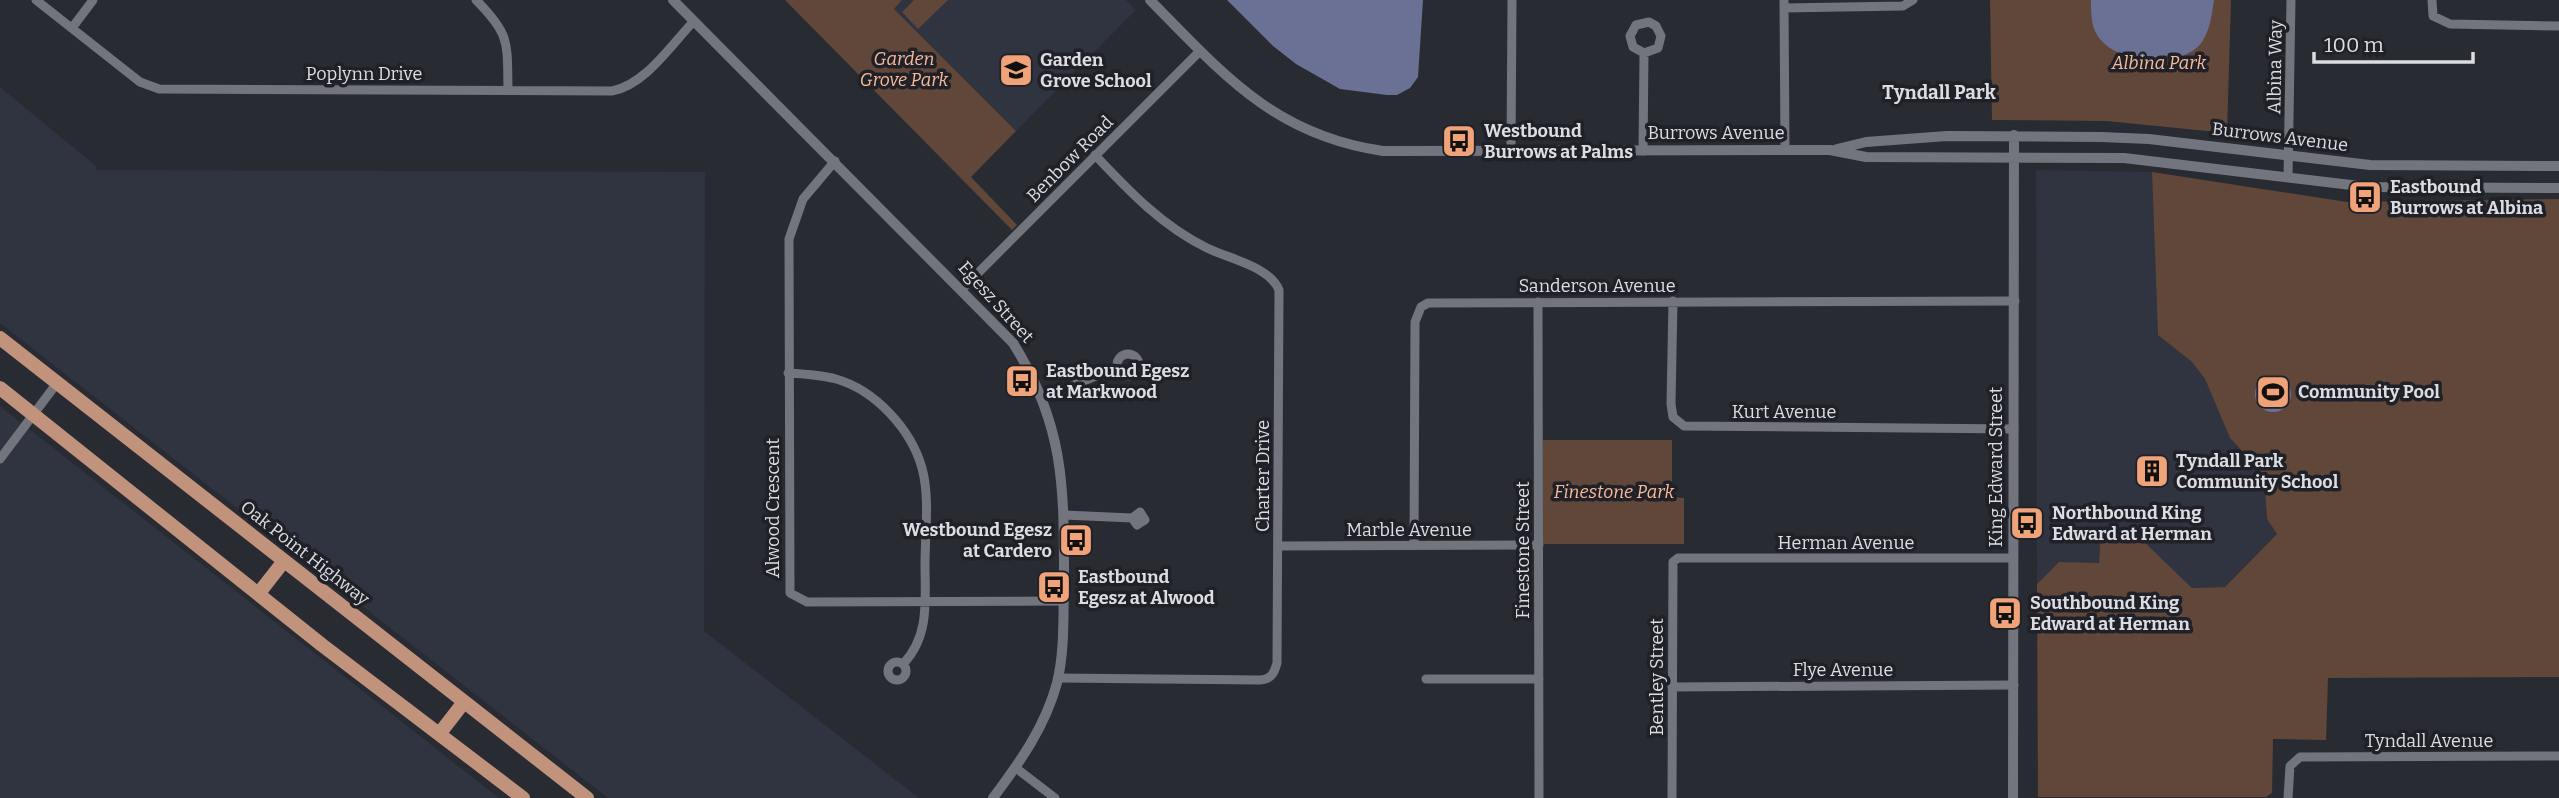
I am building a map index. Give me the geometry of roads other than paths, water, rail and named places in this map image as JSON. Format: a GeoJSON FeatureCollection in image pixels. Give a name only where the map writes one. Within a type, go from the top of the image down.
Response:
{"type":"FeatureCollection","features":[{"type":"Feature","properties":{"kind":"main road","name":"Oak Point Highway"},"geometry":{"type":"LineString","coordinates":[[0,338],[587,798]]}},
{"type":"Feature","properties":{"kind":"main road"},"geometry":{"type":"LineString","coordinates":[[0,388],[523,798]]}},
{"type":"Feature","properties":{"kind":"main road"},"geometry":{"type":"LineString","coordinates":[[259,593],[284,561]]}},
{"type":"Feature","properties":{"kind":"main road"},"geometry":{"type":"LineString","coordinates":[[440,733],[464,702]]}},
{"type":"Feature","properties":{"kind":"street","name":"Poplynn Drive"},"geometry":{"type":"LineString","coordinates":[[36,0],[140,82],[159,89],[612,91],[629,86],[694,21]]}},
{"type":"Feature","properties":{"kind":"street"},"geometry":{"type":"LineString","coordinates":[[72,28],[93,0]]}},
{"type":"Feature","properties":{"kind":"street"},"geometry":{"type":"LineString","coordinates":[[476,0],[497,21],[506,38],[508,90]]}},
{"type":"Feature","properties":{"kind":"street","name":"Egesz Street"},"geometry":{"type":"LineString","coordinates":[[673,0],[1013,343],[1043,398],[1060,461],[1064,515],[1063,643],[1058,678],[1032,745],[993,798]]}},
{"type":"Feature","properties":{"kind":"street","name":"Burrows Avenue"},"geometry":{"type":"LineString","coordinates":[[1150,0],[1245,94],[1318,135],[1383,151],[1830,150],[1867,157],[2124,158],[2368,187],[2559,188]]}},
{"type":"Feature","properties":{"kind":"street"},"geometry":{"type":"LineString","coordinates":[[1511,151],[1512,0]]}},
{"type":"Feature","properties":{"kind":"street"},"geometry":{"type":"LineString","coordinates":[[1785,150],[1784,4],[1903,6],[1913,0]]}},
{"type":"Feature","properties":{"kind":"street","name":"Albina Way"},"geometry":{"type":"LineString","coordinates":[[2288,177],[2291,0]]}},
{"type":"Feature","properties":{"kind":"street"},"geometry":{"type":"LineString","coordinates":[[2432,0],[2433,16],[2439,22],[2559,26]]}},
{"type":"Feature","properties":{"kind":"street","name":"Benbow Road"},"geometry":{"type":"LineString","coordinates":[[962,289],[1200,51]]}},
{"type":"Feature","properties":{"kind":"street"},"geometry":{"type":"LineString","coordinates":[[1643,150],[1644,53]]}},
{"type":"Feature","properties":{"kind":"street","name":"Burrows Avenue"},"geometry":{"type":"LineString","coordinates":[[1830,150],[1866,142],[2014,135],[2149,139],[2370,165],[2559,166]]}},
{"type":"Feature","properties":{"kind":"street","name":"King Edward Street"},"geometry":{"type":"LineString","coordinates":[[2013,798],[2014,135]]}},
{"type":"Feature","properties":{"kind":"street","name":"Charter Drive"},"geometry":{"type":"LineString","coordinates":[[1058,678],[1268,679],[1275,673],[1277,663],[1279,290],[1269,275],[1179,233],[1134,197],[1095,155]]}},
{"type":"Feature","properties":{"kind":"street","name":"Alwood Crescent"},"geometry":{"type":"LineString","coordinates":[[835,161],[803,199],[789,239],[790,593],[807,602],[1063,601]]}},
{"type":"Feature","properties":{"kind":"street","name":"Kurt Avenue"},"geometry":{"type":"LineString","coordinates":[[1673,301],[1671,404],[1673,417],[1684,426],[2014,429]]}},
{"type":"Feature","properties":{"kind":"street","name":"Sanderson Avenue"},"geometry":{"type":"LineString","coordinates":[[1414,545],[1417,314],[1428,303],[2015,301]]}},
{"type":"Feature","properties":{"kind":"street","name":"Finestone Street"},"geometry":{"type":"LineString","coordinates":[[1538,302],[1539,798]]}},
{"type":"Feature","properties":{"kind":"street"},"geometry":{"type":"LineString","coordinates":[[1043,398],[1117,368]]}},
{"type":"Feature","properties":{"kind":"street"},"geometry":{"type":"LineString","coordinates":[[788,373],[839,380],[881,405],[907,435],[922,467],[925,485],[925,603],[921,639],[904,664]]}},
{"type":"Feature","properties":{"kind":"street"},"geometry":{"type":"LineString","coordinates":[[0,459],[57,383]]}},
{"type":"Feature","properties":{"kind":"street"},"geometry":{"type":"LineString","coordinates":[[1064,515],[1132,518]]}},
{"type":"Feature","properties":{"kind":"street","name":"Marble Avenue"},"geometry":{"type":"LineString","coordinates":[[1279,546],[1539,545]]}},
{"type":"Feature","properties":{"kind":"street","name":"Herman Avenue"},"geometry":{"type":"LineString","coordinates":[[1678,558],[2013,558]]}},
{"type":"Feature","properties":{"kind":"street","name":"Bentley Street"},"geometry":{"type":"LineString","coordinates":[[1672,798],[1673,562],[1678,558]]}},
{"type":"Feature","properties":{"kind":"street"},"geometry":{"type":"LineString","coordinates":[[1426,679],[1539,679]]}},
{"type":"Feature","properties":{"kind":"street","name":"Flye Avenue"},"geometry":{"type":"LineString","coordinates":[[1672,687],[2014,685]]}},
{"type":"Feature","properties":{"kind":"street","name":"Tyndall Avenue"},"geometry":{"type":"LineString","coordinates":[[2288,798],[2290,766],[2300,757],[2559,756]]}},
{"type":"Feature","properties":{"kind":"street"},"geometry":{"type":"LineString","coordinates":[[1016,768],[1055,798]]}},
{"type":"Feature","properties":{"kind":"water"},"geometry":{"type":"Polygon","coordinates":[[[1227,0],[1423,0],[1418,77],[1410,88],[1397,95],[1340,89],[1296,64],[1273,46],[1227,0]]]}},
{"type":"Feature","properties":{"kind":"water"},"geometry":{"type":"Polygon","coordinates":[[[2091,0],[2214,0],[2205,37],[2192,51],[2179,57],[2147,60],[2116,52],[2104,43],[2093,26],[2091,0]]]}},
{"type":"Feature","properties":{"kind":"water","name":"Community Pool"},"geometry":{"type":"Polygon","coordinates":[[[2273,376],[2286,381],[2291,394],[2286,407],[2273,412],[2260,407],[2255,394],[2260,381],[2273,376]]]}},
{"type":"Feature","properties":{"kind":"place","name":"Garden Grove School"},"geometry":{"type":"Point","coordinates":[1016,70]}},
{"type":"Feature","properties":{"kind":"place","name":"Westbound Burrows at Palms"},"geometry":{"type":"Point","coordinates":[1459,141]}},
{"type":"Feature","properties":{"kind":"place","name":"Eastbound Burrows at Albina"},"geometry":{"type":"Point","coordinates":[2365,197]}},
{"type":"Feature","properties":{"kind":"place","name":"Eastbound Egesz at Markwood"},"geometry":{"type":"Point","coordinates":[1022,381]}},
{"type":"Feature","properties":{"kind":"place","name":"Community Pool"},"geometry":{"type":"Point","coordinates":[2273,392]}},
{"type":"Feature","properties":{"kind":"place","name":"Tyndall Park Community School"},"geometry":{"type":"Point","coordinates":[2152,471]}},
{"type":"Feature","properties":{"kind":"place","name":"Northbound King Edward at Herman"},"geometry":{"type":"Point","coordinates":[2027,523]}},
{"type":"Feature","properties":{"kind":"place","name":"Westbound Egesz at Cardero"},"geometry":{"type":"Point","coordinates":[1076,540]}},
{"type":"Feature","properties":{"kind":"place","name":"Eastbound Egesz at Alwood"},"geometry":{"type":"Point","coordinates":[1054,587]}},
{"type":"Feature","properties":{"kind":"place","name":"Southbound King Edward at Herman"},"geometry":{"type":"Point","coordinates":[2005,613]}},
{"type":"Feature","properties":{"kind":"district","name":"Tyndall Park"},"geometry":{"type":"Point","coordinates":[1939,92]}},
{"type":"Feature","properties":{"kind":"park label","name":"Albina Park"},"geometry":{"type":"Point","coordinates":[2159,63]}},
{"type":"Feature","properties":{"kind":"park label","name":"Garden Grove Park"},"geometry":{"type":"Point","coordinates":[904,69]}},
{"type":"Feature","properties":{"kind":"park label","name":"Finestone Park"},"geometry":{"type":"Point","coordinates":[1614,492]}}]}
